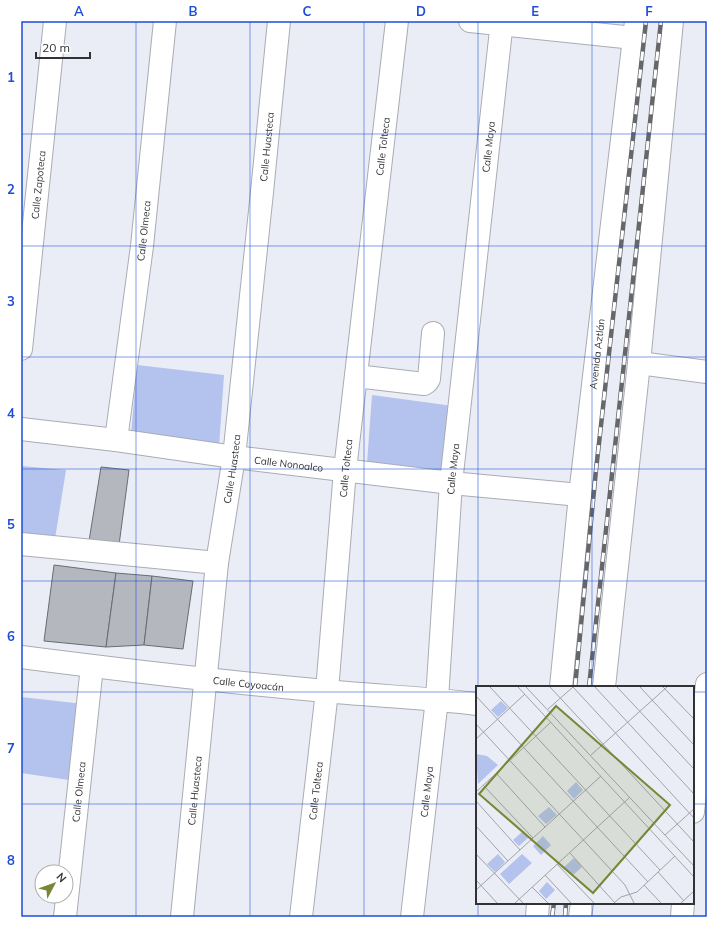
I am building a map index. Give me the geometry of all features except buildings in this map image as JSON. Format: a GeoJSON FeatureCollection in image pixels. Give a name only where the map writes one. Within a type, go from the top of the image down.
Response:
{"type":"FeatureCollection","features":[{"type":"Feature","properties":{"kind":"street","name":"Calle Zapoteca"},"geometry":{"type":"LineString","coordinates":[[21,349],[55,21]]}},
{"type":"Feature","properties":{"kind":"street","name":"Calle Olmeca"},"geometry":{"type":"LineString","coordinates":[[116,440],[142,246],[165,21]]}},
{"type":"Feature","properties":{"kind":"street","name":"Calle Huasteca"},"geometry":{"type":"LineString","coordinates":[[182,917],[217,563],[234,457],[279,21]]}},
{"type":"Feature","properties":{"kind":"street","name":"Calle Tolteca"},"geometry":{"type":"LineString","coordinates":[[301,917],[327,691],[345,470],[398,21]]}},
{"type":"Feature","properties":{"kind":"street"},"geometry":{"type":"LineString","coordinates":[[470,21],[635,30]]}},
{"type":"Feature","properties":{"kind":"street"},"geometry":{"type":"LineString","coordinates":[[604,686],[672,21]]}},
{"type":"Feature","properties":{"kind":"street","name":"Calle Maya"},"geometry":{"type":"LineString","coordinates":[[412,917],[437,699],[451,483],[502,23]]}},
{"type":"Feature","properties":{"kind":"street","name":"Avenida Aztlán"},"geometry":{"type":"LineString","coordinates":[[561,686],[580,495],[635,30]]}},
{"type":"Feature","properties":{"kind":"street"},"geometry":{"type":"LineString","coordinates":[[356,376],[424,384],[429,379],[433,332]]}},
{"type":"Feature","properties":{"kind":"street"},"geometry":{"type":"LineString","coordinates":[[431,361],[463,364]]}},
{"type":"Feature","properties":{"kind":"street"},"geometry":{"type":"LineString","coordinates":[[638,363],[707,372]]}},
{"type":"Feature","properties":{"kind":"street","name":"Calle Nonoalco"},"geometry":{"type":"LineString","coordinates":[[21,429],[116,440],[234,457],[451,483],[580,495]]}},
{"type":"Feature","properties":{"kind":"street"},"geometry":{"type":"LineString","coordinates":[[21,544],[217,563]]}},
{"type":"Feature","properties":{"kind":"street","name":"Calle Coyoacán"},"geometry":{"type":"LineString","coordinates":[[21,657],[206,679],[327,691],[437,699],[476,704]]}},
{"type":"Feature","properties":{"kind":"street","name":"Calle Olmeca"},"geometry":{"type":"LineString","coordinates":[[65,917],[92,666]]}},
{"type":"Feature","properties":{"kind":"street"},"geometry":{"type":"LineString","coordinates":[[694,803],[707,684]]}},
{"type":"Feature","properties":{"kind":"street"},"geometry":{"type":"LineString","coordinates":[[537,917],[538,904]]}},
{"type":"Feature","properties":{"kind":"street"},"geometry":{"type":"LineString","coordinates":[[580,917],[582,904]]}},
{"type":"Feature","properties":{"kind":"street"},"geometry":{"type":"LineString","coordinates":[[682,917],[683,904]]}},
{"type":"Feature","properties":{"kind":"shaded area"},"geometry":{"type":"Polygon","coordinates":[[[137,365],[224,375],[219,447],[131,435],[137,365]]]}},
{"type":"Feature","properties":{"kind":"shaded area"},"geometry":{"type":"Polygon","coordinates":[[[372,395],[453,406],[447,470],[367,463],[372,395]]]}},
{"type":"Feature","properties":{"kind":"shaded area"},"geometry":{"type":"Polygon","coordinates":[[[21,466],[66,470],[54,545],[21,542],[21,466]]]}},
{"type":"Feature","properties":{"kind":"shaded area"},"geometry":{"type":"Polygon","coordinates":[[[21,697],[84,704],[76,781],[21,773],[21,697]]]}},
{"type":"Feature","properties":{"kind":"railway"},"geometry":{"type":"LineString","coordinates":[[575,686],[596,470],[646,21]]}},
{"type":"Feature","properties":{"kind":"railway"},"geometry":{"type":"LineString","coordinates":[[589,686],[661,21]]}},
{"type":"Feature","properties":{"kind":"railway"},"geometry":{"type":"LineString","coordinates":[[552,917],[554,904]]}},
{"type":"Feature","properties":{"kind":"railway"},"geometry":{"type":"LineString","coordinates":[[565,917],[566,904]]}}]}
